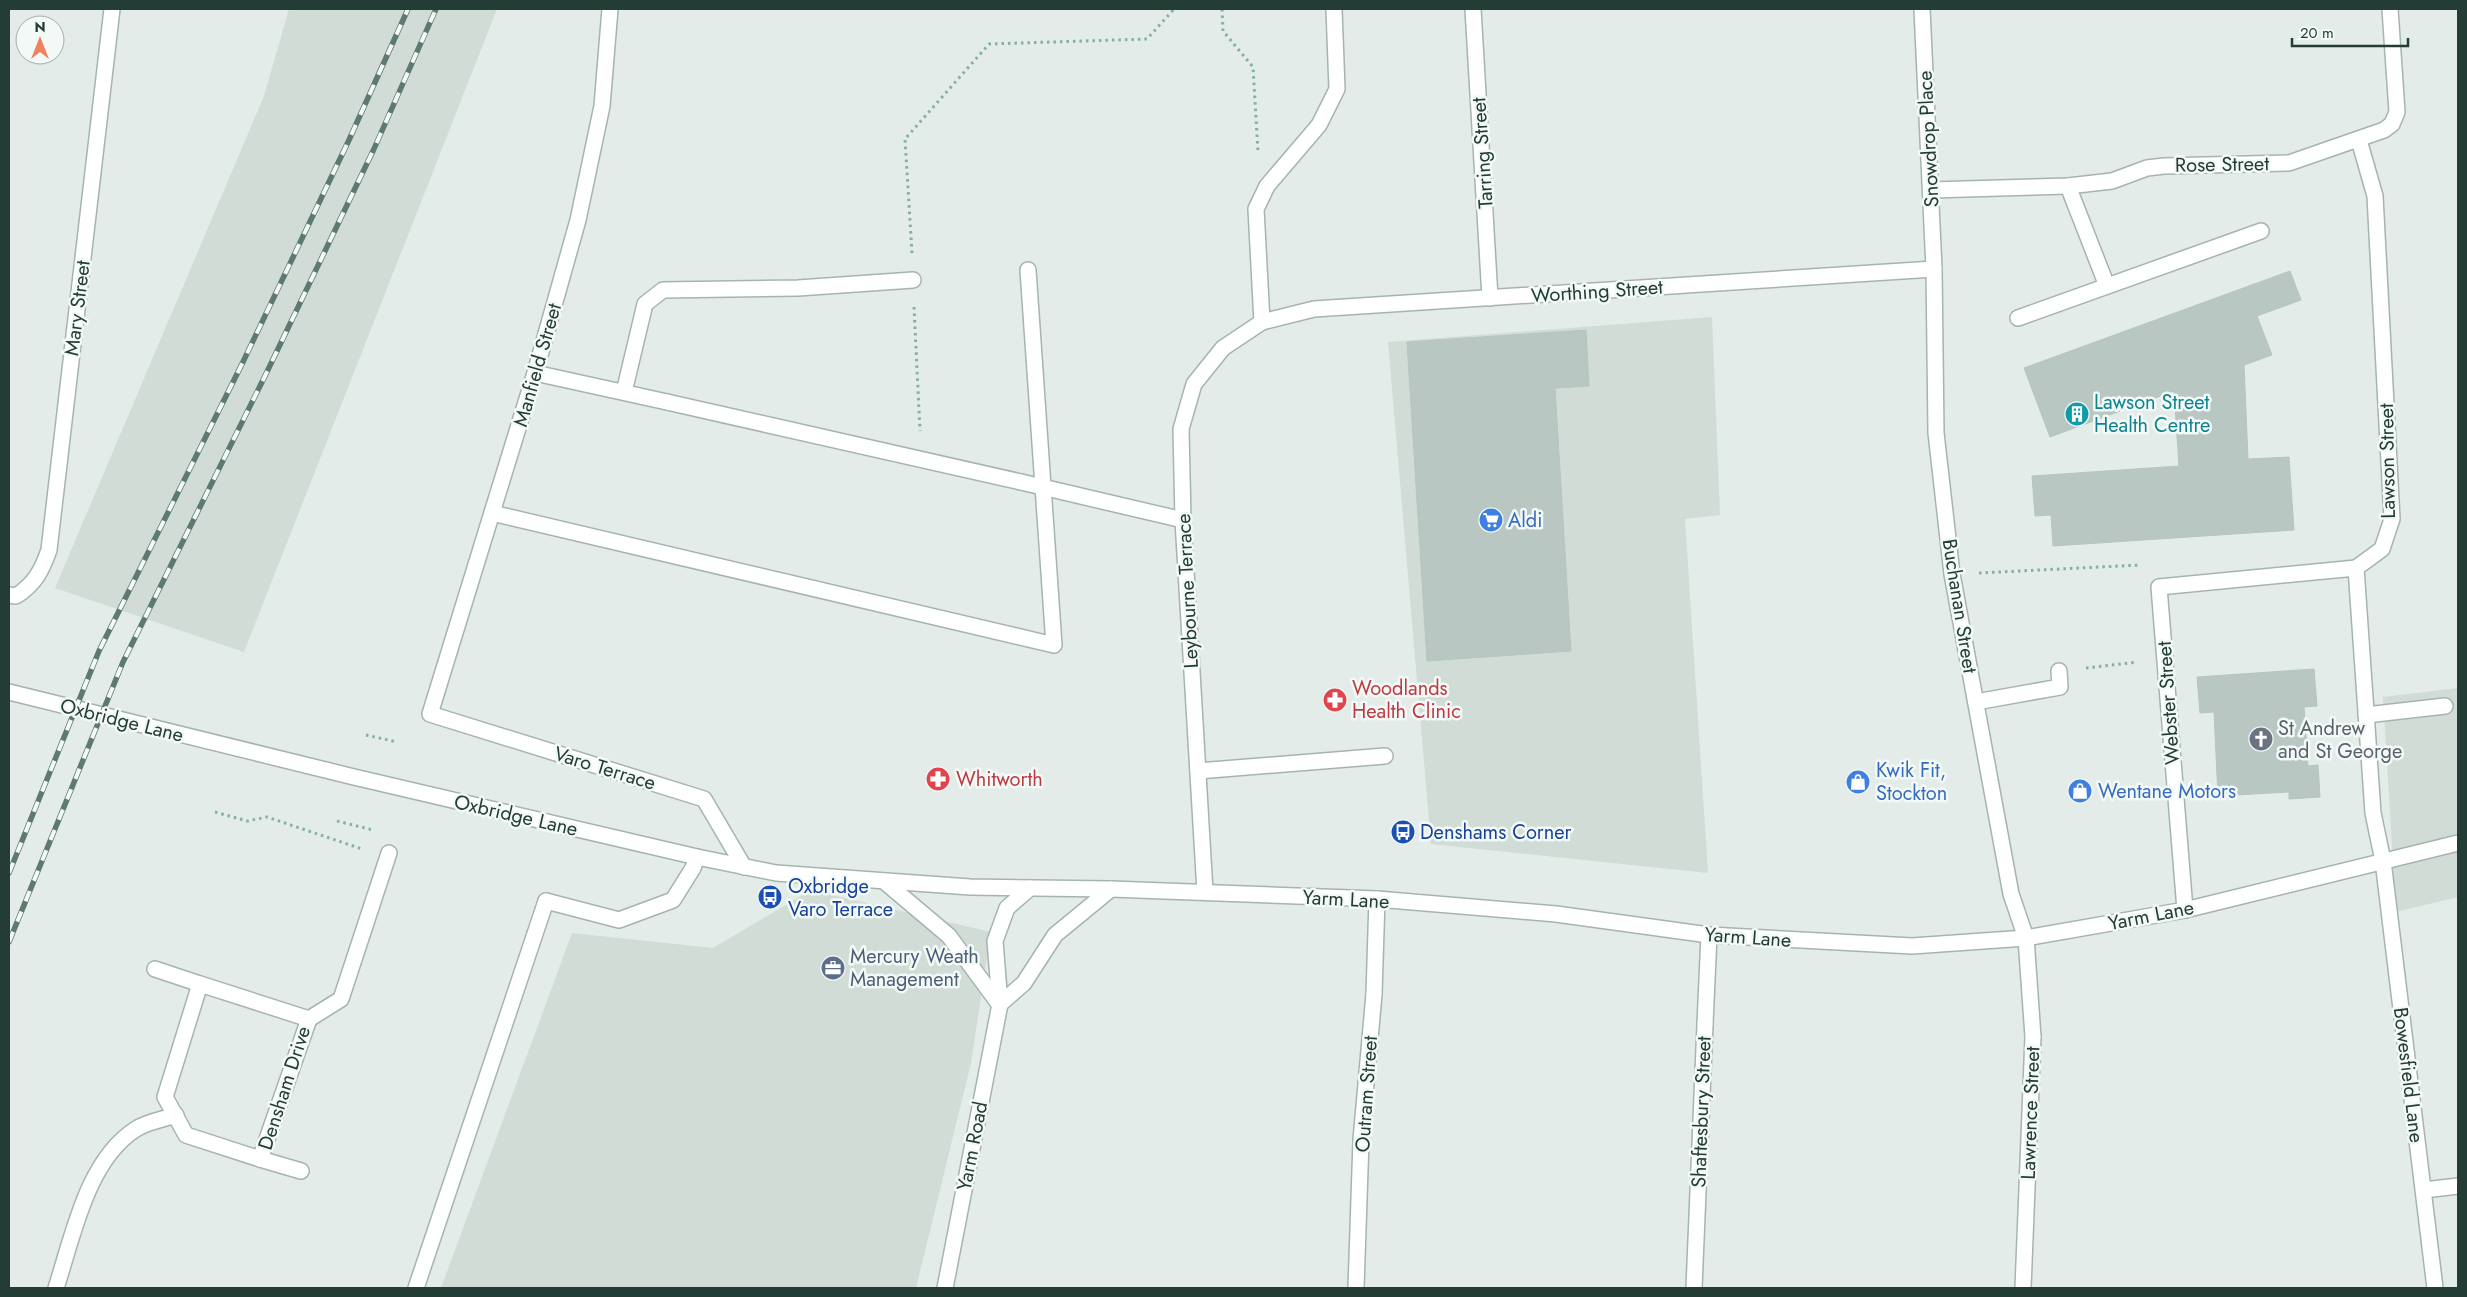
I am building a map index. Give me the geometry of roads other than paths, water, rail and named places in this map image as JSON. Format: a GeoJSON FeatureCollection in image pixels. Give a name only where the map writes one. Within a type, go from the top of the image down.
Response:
{"type":"FeatureCollection","features":[{"type":"Feature","properties":{"kind":"street","name":"Mary Street"},"geometry":{"type":"LineString","coordinates":[[12,595],[28,588],[42,572],[48,550],[112,9]]}},
{"type":"Feature","properties":{"kind":"street","name":"Manfield Street"},"geometry":{"type":"LineString","coordinates":[[430,714],[535,373],[578,220],[602,106],[610,9]]}},
{"type":"Feature","properties":{"kind":"street"},"geometry":{"type":"LineString","coordinates":[[1262,322],[1256,210],[1267,186],[1320,125],[1338,89],[1334,9]]}},
{"type":"Feature","properties":{"kind":"street","name":"Tarring Street"},"geometry":{"type":"LineString","coordinates":[[1473,9],[1490,298]]}},
{"type":"Feature","properties":{"kind":"street","name":"Snowdrop Place"},"geometry":{"type":"LineString","coordinates":[[1922,9],[1934,269]]}},
{"type":"Feature","properties":{"kind":"street","name":"Rose Street"},"geometry":{"type":"LineString","coordinates":[[1931,190],[2068,186],[2112,181],[2148,168],[2164,166],[2289,163],[2359,140],[2384,130],[2392,124],[2397,112],[2390,9]]}},
{"type":"Feature","properties":{"kind":"street","name":"Lawson Street"},"geometry":{"type":"LineString","coordinates":[[2356,568],[2382,549],[2392,519],[2375,196],[2359,140]]}},
{"type":"Feature","properties":{"kind":"street"},"geometry":{"type":"LineString","coordinates":[[2068,186],[2107,286]]}},
{"type":"Feature","properties":{"kind":"street"},"geometry":{"type":"LineString","coordinates":[[2018,318],[2261,231]]}},
{"type":"Feature","properties":{"kind":"street","name":"Worthing Street"},"geometry":{"type":"LineString","coordinates":[[1262,322],[1314,310],[1934,269]]}},
{"type":"Feature","properties":{"kind":"street","name":"Buchanan Street"},"geometry":{"type":"LineString","coordinates":[[1934,269],[1936,433],[1952,574],[2011,894],[2026,938]]}},
{"type":"Feature","properties":{"kind":"street"},"geometry":{"type":"LineString","coordinates":[[492,513],[1054,645],[1028,270]]}},
{"type":"Feature","properties":{"kind":"street"},"geometry":{"type":"LineString","coordinates":[[624,392],[645,304],[663,290],[798,288],[913,280]]}},
{"type":"Feature","properties":{"kind":"street","name":"Leybourne Terrace"},"geometry":{"type":"LineString","coordinates":[[1206,892],[1183,520],[1181,429],[1194,384],[1224,348],[1262,322]]}},
{"type":"Feature","properties":{"kind":"street"},"geometry":{"type":"LineString","coordinates":[[535,373],[1183,520]]}},
{"type":"Feature","properties":{"kind":"street"},"geometry":{"type":"LineString","coordinates":[[2356,568],[2373,813],[2383,861]]}},
{"type":"Feature","properties":{"kind":"street","name":"Webster Street"},"geometry":{"type":"LineString","coordinates":[[2185,910],[2160,587],[2356,568]]}},
{"type":"Feature","properties":{"kind":"street"},"geometry":{"type":"LineString","coordinates":[[1976,702],[2060,687],[2059,671]]}},
{"type":"Feature","properties":{"kind":"street","name":"Oxbridge Lane"},"geometry":{"type":"LineString","coordinates":[[9,692],[744,867],[776,873],[885,882],[1030,888]]}},
{"type":"Feature","properties":{"kind":"street"},"geometry":{"type":"LineString","coordinates":[[2366,715],[2445,706]]}},
{"type":"Feature","properties":{"kind":"street","name":"Varo Terrace"},"geometry":{"type":"LineString","coordinates":[[430,714],[704,799],[744,867]]}},
{"type":"Feature","properties":{"kind":"street"},"geometry":{"type":"LineString","coordinates":[[1198,771],[1385,756]]}},
{"type":"Feature","properties":{"kind":"street","name":"Yarm Lane"},"geometry":{"type":"LineString","coordinates":[[1030,888],[1206,892],[1377,899],[1556,914],[1709,935],[1912,946],[2026,938],[2185,910],[2458,843]]}},
{"type":"Feature","properties":{"kind":"street"},"geometry":{"type":"LineString","coordinates":[[309,1019],[341,999],[389,854]]}},
{"type":"Feature","properties":{"kind":"street"},"geometry":{"type":"LineString","coordinates":[[416,1288],[546,901],[618,920],[673,900],[693,868],[697,857]]}},
{"type":"Feature","properties":{"kind":"street","name":"Bowesfield Lane"},"geometry":{"type":"LineString","coordinates":[[2383,861],[2435,1288]]}},
{"type":"Feature","properties":{"kind":"street"},"geometry":{"type":"LineString","coordinates":[[885,882],[949,936],[1000,1004],[1024,982],[1055,935],[1111,889]]}},
{"type":"Feature","properties":{"kind":"street","name":"Yarm Road"},"geometry":{"type":"LineString","coordinates":[[945,1288],[1000,1004],[996,941],[1007,908],[1030,888]]}},
{"type":"Feature","properties":{"kind":"street","name":"Outram Street"},"geometry":{"type":"LineString","coordinates":[[1356,1288],[1361,1140],[1374,994],[1377,899]]}},
{"type":"Feature","properties":{"kind":"street","name":"Shaftesbury Street"},"geometry":{"type":"LineString","coordinates":[[1694,1288],[1709,935]]}},
{"type":"Feature","properties":{"kind":"street","name":"Lawrence Street"},"geometry":{"type":"LineString","coordinates":[[2023,1288],[2033,1037],[2026,938]]}},
{"type":"Feature","properties":{"kind":"street"},"geometry":{"type":"LineString","coordinates":[[155,969],[200,984]]}},
{"type":"Feature","properties":{"kind":"street","name":"Densham Drive"},"geometry":{"type":"LineString","coordinates":[[200,984],[309,1019],[260,1159],[186,1135],[165,1097],[200,984]]}},
{"type":"Feature","properties":{"kind":"street"},"geometry":{"type":"LineString","coordinates":[[56,1288],[92,1182],[111,1149],[137,1128],[176,1116]]}},
{"type":"Feature","properties":{"kind":"street"},"geometry":{"type":"LineString","coordinates":[[260,1159],[301,1171]]}},
{"type":"Feature","properties":{"kind":"street"},"geometry":{"type":"LineString","coordinates":[[2424,1190],[2458,1186]]}},
{"type":"Feature","properties":{"kind":"railway"},"geometry":{"type":"LineString","coordinates":[[9,873],[99,651],[242,364],[349,140],[408,9]]}},
{"type":"Feature","properties":{"kind":"railway"},"geometry":{"type":"LineString","coordinates":[[9,942],[123,662],[265,376],[373,151],[436,9]]}},
{"type":"Feature","properties":{"kind":"place","name":"Lawson Street Health Centre"},"geometry":{"type":"Point","coordinates":[2077,414]}},
{"type":"Feature","properties":{"kind":"place","name":"Aldi"},"geometry":{"type":"Point","coordinates":[1491,520]}},
{"type":"Feature","properties":{"kind":"place","name":"Woodlands Health Clinic"},"geometry":{"type":"Point","coordinates":[1335,700]}},
{"type":"Feature","properties":{"kind":"place","name":"St Andrew and St George"},"geometry":{"type":"Point","coordinates":[2261,739]}},
{"type":"Feature","properties":{"kind":"place","name":"Whitworth"},"geometry":{"type":"Point","coordinates":[938,779]}},
{"type":"Feature","properties":{"kind":"place","name":"Kwik Fit, Stockton"},"geometry":{"type":"Point","coordinates":[1858,782]}},
{"type":"Feature","properties":{"kind":"place","name":"Wentane Motors"},"geometry":{"type":"Point","coordinates":[2080,791]}},
{"type":"Feature","properties":{"kind":"place","name":"Denshams Corner"},"geometry":{"type":"Point","coordinates":[1403,832]}},
{"type":"Feature","properties":{"kind":"place","name":"Oxbridge Varo Terrace"},"geometry":{"type":"Point","coordinates":[770,897]}},
{"type":"Feature","properties":{"kind":"place","name":"Mercury Weath Management"},"geometry":{"type":"Point","coordinates":[833,968]}}]}
